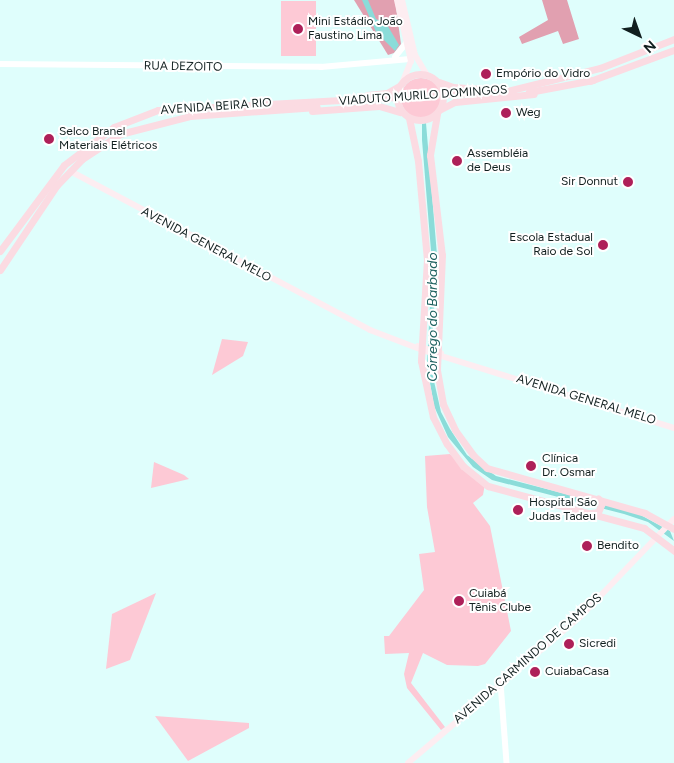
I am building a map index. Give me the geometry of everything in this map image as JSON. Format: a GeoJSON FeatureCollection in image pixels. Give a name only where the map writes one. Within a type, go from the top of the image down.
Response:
{"type":"FeatureCollection","features":[{"type":"Feature","properties":{"kind":"main road"},"geometry":{"type":"LineString","coordinates":[[397,0],[410,58],[409,72],[401,84],[397,100],[402,113],[408,118],[424,121],[455,102],[544,93],[593,80],[674,50]]}},
{"type":"Feature","properties":{"kind":"main road"},"geometry":{"type":"LineString","coordinates":[[402,0],[415,55],[427,75]]}},
{"type":"Feature","properties":{"kind":"main road"},"geometry":{"type":"LineString","coordinates":[[537,89],[674,39]]}},
{"type":"Feature","properties":{"kind":"main road"},"geometry":{"type":"LineString","coordinates":[[401,84],[413,75],[427,75],[453,87],[486,89],[571,77]]}},
{"type":"Feature","properties":{"kind":"main road"},"geometry":{"type":"LineString","coordinates":[[436,80],[444,94],[430,155],[442,255],[437,352],[443,404],[476,459],[500,472],[611,504],[671,526]]}},
{"type":"Feature","properties":{"kind":"main road"},"geometry":{"type":"LineString","coordinates":[[537,89],[593,80]]}},
{"type":"Feature","properties":{"kind":"main road","name":"AVENIDA BEIRA RIO"},"geometry":{"type":"LineString","coordinates":[[0,251],[38,196],[82,149],[114,127],[158,110],[383,94],[401,84]]}},
{"type":"Feature","properties":{"kind":"main road","name":"VIADUTO MURILO DOMINGOS"},"geometry":{"type":"LineString","coordinates":[[310,105],[537,89]]}},
{"type":"Feature","properties":{"kind":"main road","name":"AVENIDA BEIRA RIO"},"geometry":{"type":"LineString","coordinates":[[281,102],[310,105]]}},
{"type":"Feature","properties":{"kind":"main road","name":"AVENIDA BEIRA RIO"},"geometry":{"type":"LineString","coordinates":[[277,110],[310,105]]}},
{"type":"Feature","properties":{"kind":"main road","name":"AVENIDA BEIRA RIO"},"geometry":{"type":"LineString","coordinates":[[0,270],[28,225],[70,171],[120,134],[152,123],[190,116],[380,106],[402,113]]}},
{"type":"Feature","properties":{"kind":"main road"},"geometry":{"type":"LineString","coordinates":[[152,123],[158,110]]}},
{"type":"Feature","properties":{"kind":"main road"},"geometry":{"type":"LineString","coordinates":[[408,118],[418,161],[427,259],[422,348],[433,417],[463,466],[488,486],[607,515],[644,528],[660,536],[674,551]]}},
{"type":"Feature","properties":{"kind":"main road","name":"AVENIDA GENERAL MELO"},"geometry":{"type":"LineString","coordinates":[[70,171],[344,318],[422,348],[674,428]]}},
{"type":"Feature","properties":{"kind":"main road"},"geometry":{"type":"LineString","coordinates":[[28,225],[22,222],[38,196]]}},
{"type":"Feature","properties":{"kind":"main road"},"geometry":{"type":"LineString","coordinates":[[594,512],[600,501]]}},
{"type":"Feature","properties":{"kind":"main road"},"geometry":{"type":"LineString","coordinates":[[607,515],[611,504]]}},
{"type":"Feature","properties":{"kind":"main road","name":"AVENIDA CARMINDO DE CAMPOS"},"geometry":{"type":"LineString","coordinates":[[408,763],[581,616],[671,526],[674,519]]}},
{"type":"Feature","properties":{"kind":"street"},"geometry":{"type":"LineString","coordinates":[[395,57],[407,42]]}},
{"type":"Feature","properties":{"kind":"street","name":"RUA DEZOITO"},"geometry":{"type":"LineString","coordinates":[[0,64],[321,67],[365,64],[395,57],[410,58]]}},
{"type":"Feature","properties":{"kind":"street"},"geometry":{"type":"LineString","coordinates":[[501,683],[507,763]]}},
{"type":"Feature","properties":{"kind":"shaded area"},"geometry":{"type":"Polygon","coordinates":[[[354,0],[395,0],[401,44],[394,53],[388,55],[354,0]]]}},
{"type":"Feature","properties":{"kind":"shaded area"},"geometry":{"type":"Polygon","coordinates":[[[542,0],[567,0],[579,39],[563,44],[558,31],[522,44],[519,37],[548,20],[542,0]]]}},
{"type":"Feature","properties":{"kind":"shaded area","name":"Mini Estádio João Faustino Lima"},"geometry":{"type":"Polygon","coordinates":[[[281,1],[316,1],[316,56],[281,56],[281,1]]]}},
{"type":"Feature","properties":{"kind":"shaded area"},"geometry":{"type":"Polygon","coordinates":[[[421,78],[432,81],[438,87],[441,98],[438,109],[432,115],[421,118],[410,115],[404,109],[401,98],[404,87],[410,81],[421,78]]]}},
{"type":"Feature","properties":{"kind":"shaded area"},"geometry":{"type":"Polygon","coordinates":[[[222,339],[248,342],[243,356],[212,375],[222,339]]]}},
{"type":"Feature","properties":{"kind":"shaded area","name":"Cuiabá Tênis Clube"},"geometry":{"type":"Polygon","coordinates":[[[450,454],[485,484],[483,495],[473,503],[490,526],[511,631],[485,664],[478,666],[447,665],[423,653],[411,683],[445,727],[441,730],[407,688],[404,674],[409,653],[385,654],[384,636],[389,636],[424,590],[419,554],[435,552],[427,507],[425,456],[450,454]]]}},
{"type":"Feature","properties":{"kind":"shaded area"},"geometry":{"type":"Polygon","coordinates":[[[154,462],[184,475],[189,479],[151,488],[154,462]]]}},
{"type":"Feature","properties":{"kind":"shaded area"},"geometry":{"type":"Polygon","coordinates":[[[156,593],[130,660],[106,669],[112,614],[156,593]]]}},
{"type":"Feature","properties":{"kind":"shaded area"},"geometry":{"type":"Polygon","coordinates":[[[155,716],[249,723],[249,728],[188,761],[155,716]]]}},
{"type":"Feature","properties":{"kind":"water"},"geometry":{"type":"Polygon","coordinates":[[[362,0],[368,0],[376,19],[386,23],[399,45],[395,51],[376,32],[362,0]]]}},
{"type":"Feature","properties":{"kind":"water","name":"Córrego do Barbado"},"geometry":{"type":"Polygon","coordinates":[[[426,123],[437,255],[431,368],[441,412],[450,429],[467,455],[496,476],[635,512],[670,531],[674,541],[648,522],[492,480],[473,467],[448,437],[434,406],[427,365],[432,263],[422,140],[422,124],[426,123]]]}},
{"type":"Feature","properties":{"kind":"place","name":"Mini Estádio João Faustino Lima"},"geometry":{"type":"Point","coordinates":[298,29]}},
{"type":"Feature","properties":{"kind":"place","name":"Empório do Vidro"},"geometry":{"type":"Point","coordinates":[486,74]}},
{"type":"Feature","properties":{"kind":"place","name":"Weg"},"geometry":{"type":"Point","coordinates":[506,113]}},
{"type":"Feature","properties":{"kind":"place","name":"Selco Branel Materiais Elétricos"},"geometry":{"type":"Point","coordinates":[49,139]}},
{"type":"Feature","properties":{"kind":"place","name":"Assembléia de Deus"},"geometry":{"type":"Point","coordinates":[457,161]}},
{"type":"Feature","properties":{"kind":"place","name":"Sir Donnut"},"geometry":{"type":"Point","coordinates":[628,182]}},
{"type":"Feature","properties":{"kind":"place","name":"Escola Estadual Raio de Sol"},"geometry":{"type":"Point","coordinates":[603,245]}},
{"type":"Feature","properties":{"kind":"place","name":"Clínica Dr. Osmar"},"geometry":{"type":"Point","coordinates":[531,466]}},
{"type":"Feature","properties":{"kind":"place","name":"Hospital São Judas Tadeu"},"geometry":{"type":"Point","coordinates":[518,510]}},
{"type":"Feature","properties":{"kind":"place","name":"Bendito"},"geometry":{"type":"Point","coordinates":[587,546]}},
{"type":"Feature","properties":{"kind":"place","name":"Cuiabá Tênis Clube"},"geometry":{"type":"Point","coordinates":[459,601]}},
{"type":"Feature","properties":{"kind":"place","name":"Sicredi"},"geometry":{"type":"Point","coordinates":[569,644]}},
{"type":"Feature","properties":{"kind":"place","name":"CuiabaCasa"},"geometry":{"type":"Point","coordinates":[535,672]}}]}
